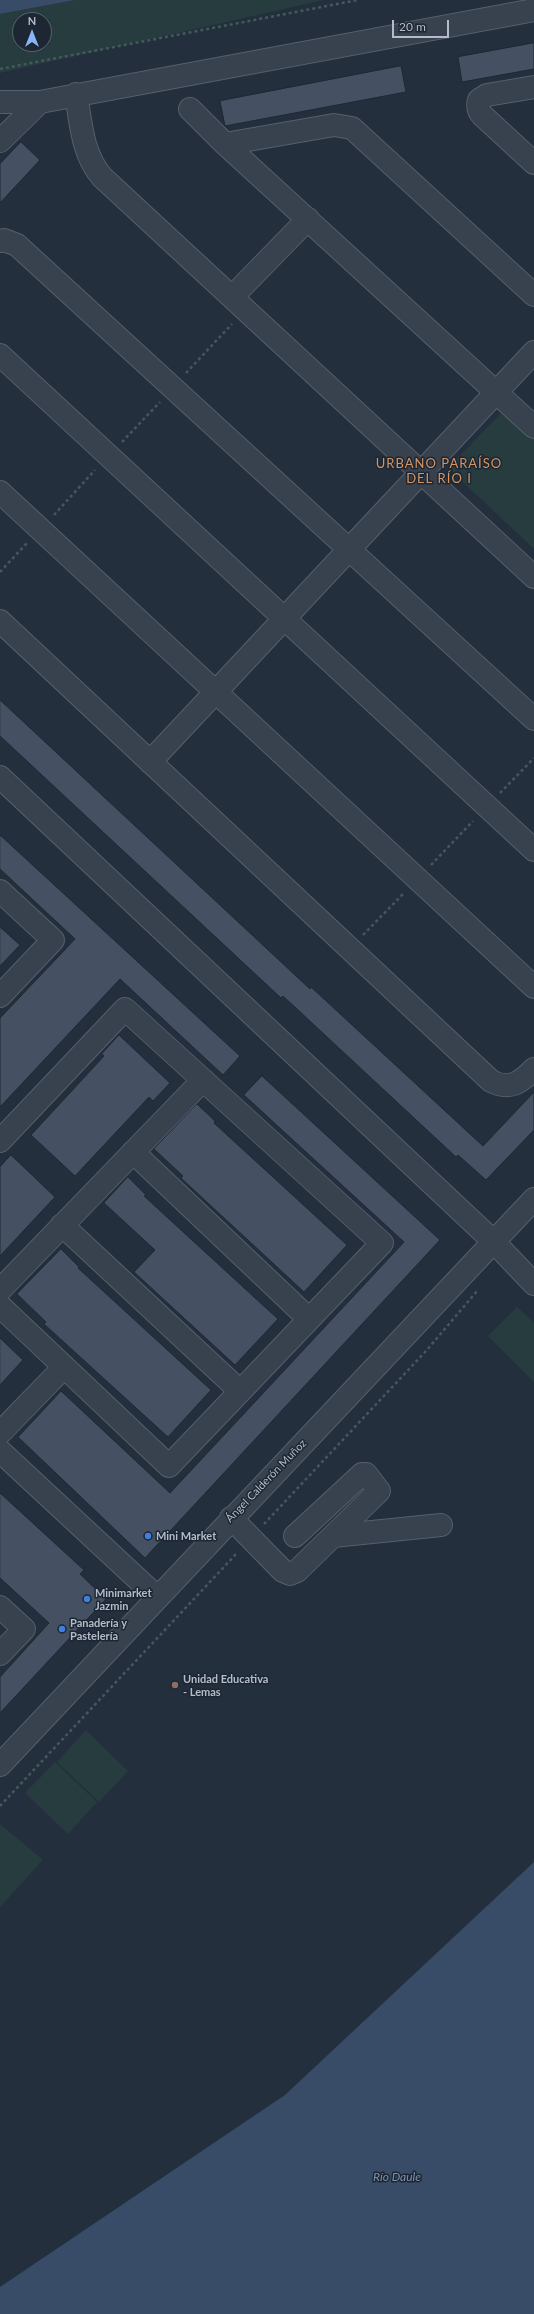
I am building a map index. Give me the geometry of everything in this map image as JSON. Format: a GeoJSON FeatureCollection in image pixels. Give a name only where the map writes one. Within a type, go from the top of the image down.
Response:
{"type":"FeatureCollection","features":[{"type":"Feature","properties":{"kind":"street"},"geometry":{"type":"LineString","coordinates":[[0,102],[40,102],[76,94],[534,10]]}},
{"type":"Feature","properties":{"kind":"street"},"geometry":{"type":"LineString","coordinates":[[534,87],[487,95],[479,100],[478,104],[478,108],[483,116],[534,163]]}},
{"type":"Feature","properties":{"kind":"street"},"geometry":{"type":"LineString","coordinates":[[76,94],[87,155],[92,166],[534,577]]}},
{"type":"Feature","properties":{"kind":"street"},"geometry":{"type":"LineString","coordinates":[[0,141],[40,102]]}},
{"type":"Feature","properties":{"kind":"street"},"geometry":{"type":"LineString","coordinates":[[190,109],[225,144],[534,427]]}},
{"type":"Feature","properties":{"kind":"street"},"geometry":{"type":"LineString","coordinates":[[225,144],[334,125],[352,128],[534,296]]}},
{"type":"Feature","properties":{"kind":"street"},"geometry":{"type":"LineString","coordinates":[[232,297],[308,219]]}},
{"type":"Feature","properties":{"kind":"street"},"geometry":{"type":"LineString","coordinates":[[0,240],[18,244],[534,719]]}},
{"type":"Feature","properties":{"kind":"street"},"geometry":{"type":"LineString","coordinates":[[150,762],[534,352]]}},
{"type":"Feature","properties":{"kind":"street"},"geometry":{"type":"LineString","coordinates":[[0,355],[534,850]]}},
{"type":"Feature","properties":{"kind":"street"},"geometry":{"type":"LineString","coordinates":[[0,492],[534,987]]}},
{"type":"Feature","properties":{"kind":"street"},"geometry":{"type":"LineString","coordinates":[[0,621],[491,1081],[502,1085],[515,1084],[522,1081],[534,1068]]}},
{"type":"Feature","properties":{"kind":"street"},"geometry":{"type":"LineString","coordinates":[[0,777],[494,1242],[534,1284]]}},
{"type":"Feature","properties":{"kind":"street"},"geometry":{"type":"LineString","coordinates":[[0,891],[53,940],[0,996]]}},
{"type":"Feature","properties":{"kind":"street"},"geometry":{"type":"LineString","coordinates":[[0,1141],[125,1009],[382,1243],[169,1466],[0,1306]]}},
{"type":"Feature","properties":{"kind":"street"},"geometry":{"type":"LineString","coordinates":[[0,1290],[203,1080]]}},
{"type":"Feature","properties":{"kind":"street"},"geometry":{"type":"LineString","coordinates":[[132,1152],[309,1319]]}},
{"type":"Feature","properties":{"kind":"street","name":"Ángel Calderón Muñoz"},"geometry":{"type":"LineString","coordinates":[[0,1765],[534,1199]]}},
{"type":"Feature","properties":{"kind":"street"},"geometry":{"type":"LineString","coordinates":[[62,1225],[240,1391]]}},
{"type":"Feature","properties":{"kind":"street"},"geometry":{"type":"LineString","coordinates":[[0,1433],[64,1367]]}},
{"type":"Feature","properties":{"kind":"street"},"geometry":{"type":"LineString","coordinates":[[0,1451],[157,1597]]}},
{"type":"Feature","properties":{"kind":"street"},"geometry":{"type":"LineString","coordinates":[[232,1518],[283,1570],[290,1574],[297,1571],[379,1491],[366,1474],[359,1476],[295,1536]]}},
{"type":"Feature","properties":{"kind":"street"},"geometry":{"type":"LineString","coordinates":[[333,1536],[441,1525]]}},
{"type":"Feature","properties":{"kind":"street"},"geometry":{"type":"LineString","coordinates":[[0,1607],[24,1629],[0,1654]]}},
{"type":"Feature","properties":{"kind":"path"},"geometry":{"type":"LineString","coordinates":[[0,69],[358,0]]}},
{"type":"Feature","properties":{"kind":"path"},"geometry":{"type":"LineString","coordinates":[[350,948],[534,758]]}},
{"type":"Feature","properties":{"kind":"path"},"geometry":{"type":"LineString","coordinates":[[0,1806],[426,1351],[482,1286]]}},
{"type":"Feature","properties":{"kind":"green space"},"geometry":{"type":"Polygon","coordinates":[[[75,0],[324,0],[0,73],[0,14],[75,0]]]}},
{"type":"Feature","properties":{"kind":"green space"},"geometry":{"type":"Polygon","coordinates":[[[505,409],[534,436],[534,549],[448,468],[505,409]]]}},
{"type":"Feature","properties":{"kind":"green space"},"geometry":{"type":"Polygon","coordinates":[[[517,1307],[534,1323],[534,1382],[488,1336],[517,1307]]]}},
{"type":"Feature","properties":{"kind":"green space"},"geometry":{"type":"Polygon","coordinates":[[[86,1730],[128,1771],[99,1802],[57,1762],[86,1730]]]}},
{"type":"Feature","properties":{"kind":"green space"},"geometry":{"type":"Polygon","coordinates":[[[55,1762],[97,1802],[68,1834],[25,1793],[55,1762]]]}},
{"type":"Feature","properties":{"kind":"green space"},"geometry":{"type":"Polygon","coordinates":[[[0,1824],[43,1860],[0,1907],[0,1824]]]}},
{"type":"Feature","properties":{"kind":"water"},"geometry":{"type":"Polygon","coordinates":[[[0,0],[75,0],[0,14],[0,0]]]}},
{"type":"Feature","properties":{"kind":"water","name":"Río Daule"},"geometry":{"type":"Polygon","coordinates":[[[534,1862],[534,2314],[0,2314],[0,2287],[285,2095],[534,1862]]]}},
{"type":"Feature","properties":{"kind":"building"},"geometry":{"type":"Polygon","coordinates":[[[534,43],[534,69],[462,82],[458,57],[534,43]]]}},
{"type":"Feature","properties":{"kind":"building"},"geometry":{"type":"Polygon","coordinates":[[[401,66],[406,92],[225,126],[220,101],[401,66]]]}},
{"type":"Feature","properties":{"kind":"building"},"geometry":{"type":"Polygon","coordinates":[[[21,142],[40,160],[0,203],[0,164],[21,142]]]}},
{"type":"Feature","properties":{"kind":"building"},"geometry":{"type":"Polygon","coordinates":[[[0,700],[310,989],[311,987],[483,1146],[534,1092],[534,1130],[486,1180],[458,1155],[456,1157],[283,996],[281,998],[0,736],[0,700]]]}},
{"type":"Feature","properties":{"kind":"building"},"geometry":{"type":"Polygon","coordinates":[[[0,835],[240,1056],[223,1075],[120,979],[0,1107],[0,1018],[75,939],[0,869],[0,835]]]}},
{"type":"Feature","properties":{"kind":"building"},"geometry":{"type":"Polygon","coordinates":[[[0,927],[20,945],[0,966],[0,927]]]}},
{"type":"Feature","properties":{"kind":"building"},"geometry":{"type":"Polygon","coordinates":[[[119,1035],[170,1083],[153,1101],[149,1097],[75,1176],[31,1135],[104,1056],[102,1054],[119,1035]]]}},
{"type":"Feature","properties":{"kind":"building"},"geometry":{"type":"Polygon","coordinates":[[[262,1076],[440,1240],[145,1558],[18,1437],[61,1391],[170,1493],[404,1242],[244,1095],[262,1076]]]}},
{"type":"Feature","properties":{"kind":"building"},"geometry":{"type":"Polygon","coordinates":[[[197,1104],[215,1121],[214,1123],[347,1245],[304,1292],[181,1178],[183,1176],[154,1149],[197,1104]]]}},
{"type":"Feature","properties":{"kind":"building"},"geometry":{"type":"Polygon","coordinates":[[[11,1155],[55,1197],[0,1256],[0,1167],[11,1155]]]}},
{"type":"Feature","properties":{"kind":"building"},"geometry":{"type":"Polygon","coordinates":[[[128,1177],[146,1195],[144,1196],[278,1319],[235,1365],[134,1272],[155,1250],[104,1203],[128,1177]]]}},
{"type":"Feature","properties":{"kind":"building"},"geometry":{"type":"Polygon","coordinates":[[[61,1249],[79,1267],[78,1268],[211,1390],[168,1437],[44,1324],[46,1322],[17,1294],[61,1249]]]}},
{"type":"Feature","properties":{"kind":"building"},"geometry":{"type":"Polygon","coordinates":[[[0,1338],[23,1360],[0,1385],[0,1338]]]}},
{"type":"Feature","properties":{"kind":"building"},"geometry":{"type":"Polygon","coordinates":[[[0,1493],[84,1570],[80,1574],[106,1599],[0,1713],[0,1677],[49,1623],[0,1578],[0,1493]]]}},
{"type":"Feature","properties":{"kind":"place","name":"Mini Market"},"geometry":{"type":"Point","coordinates":[148,1536]}},
{"type":"Feature","properties":{"kind":"place","name":"Minimarket Jazmin"},"geometry":{"type":"Point","coordinates":[87,1599]}},
{"type":"Feature","properties":{"kind":"place","name":"Panadería y Pastelería"},"geometry":{"type":"Point","coordinates":[62,1629]}},
{"type":"Feature","properties":{"kind":"place","name":"Unidad Educativa - Lemas"},"geometry":{"type":"Point","coordinates":[175,1685]}},
{"type":"Feature","properties":{"kind":"district","name":"URBANO PARAÍSO DEL RÍO I"},"geometry":{"type":"Point","coordinates":[439,472]}}]}
